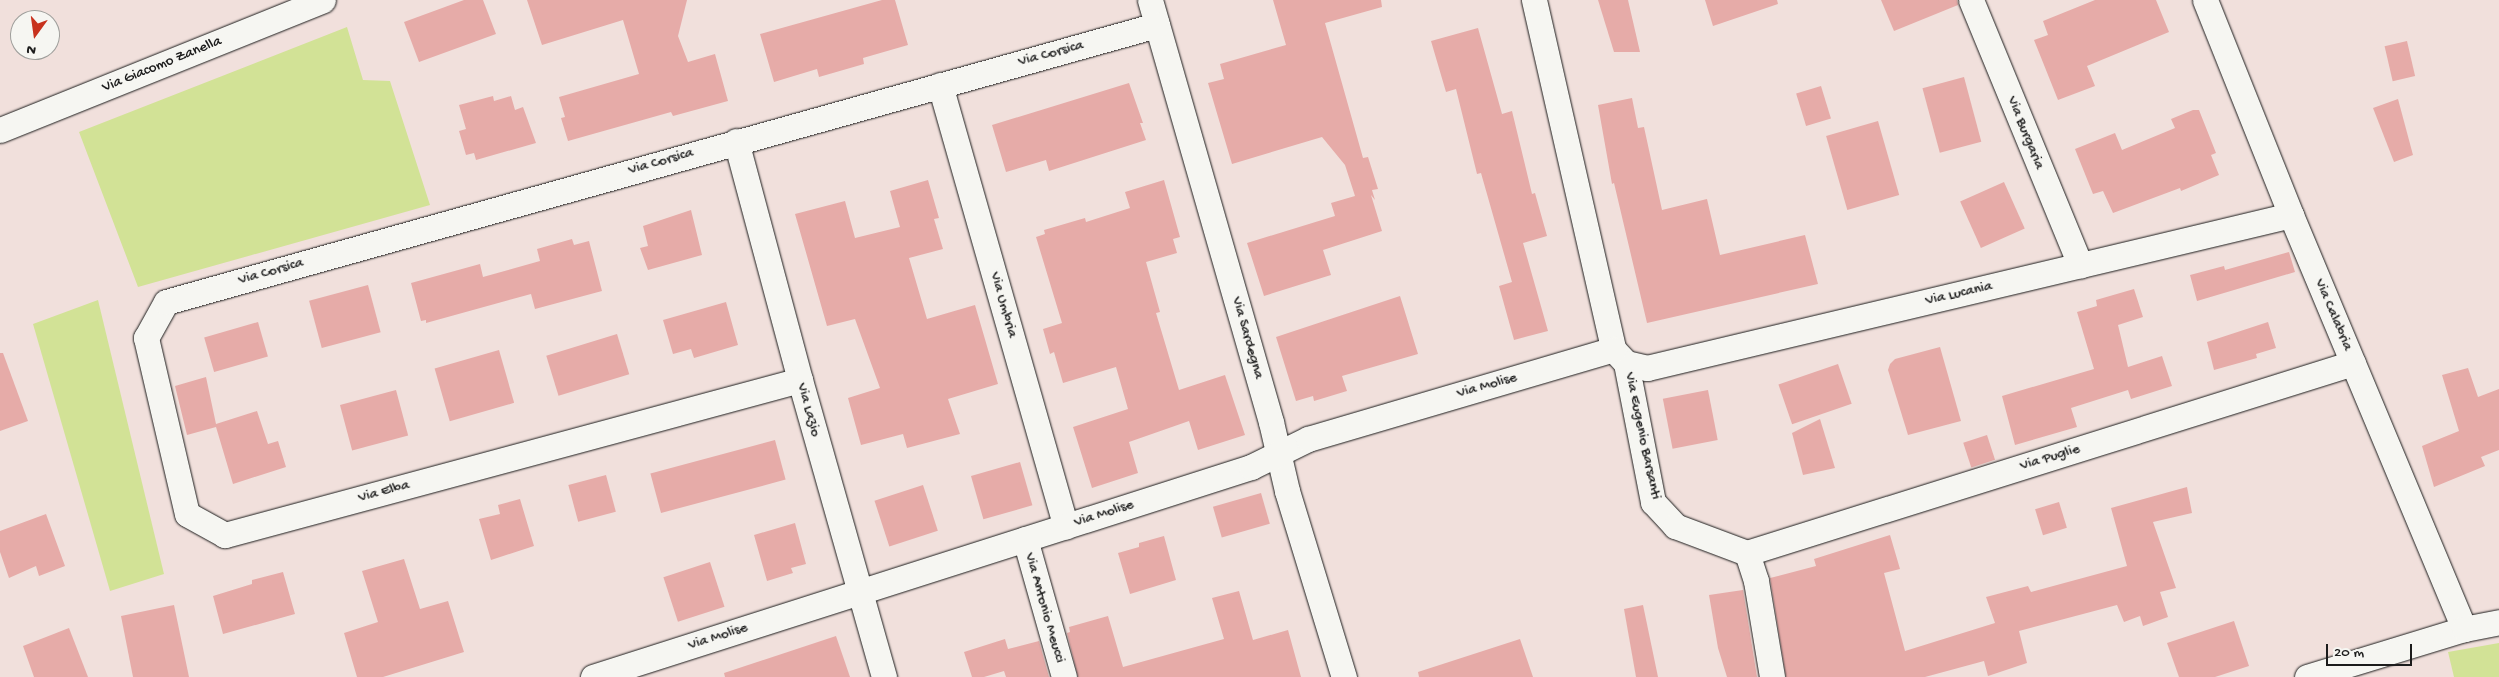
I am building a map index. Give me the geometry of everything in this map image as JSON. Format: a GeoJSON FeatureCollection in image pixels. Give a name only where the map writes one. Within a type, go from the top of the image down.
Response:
{"type":"FeatureCollection","features":[{"type":"Feature","properties":{"kind":"street","name":"Via Giacomo Zanella"},"geometry":{"type":"LineString","coordinates":[[0,130],[324,0]]}},
{"type":"Feature","properties":{"kind":"street","name":"Via Sardegna"},"geometry":{"type":"LineString","coordinates":[[1150,0],[1272,422],[1287,491],[1344,677]]}},
{"type":"Feature","properties":{"kind":"street","name":"Via Eugenio Barsanti"},"geometry":{"type":"LineString","coordinates":[[1534,0],[1653,502],[1675,526],[1748,553]]}},
{"type":"Feature","properties":{"kind":"street","name":"Via Burgaria"},"geometry":{"type":"LineString","coordinates":[[1971,0],[2080,265]]}},
{"type":"Feature","properties":{"kind":"street","name":"Via Calabria"},"geometry":{"type":"LineString","coordinates":[[2205,0],[2291,215],[2464,629]]}},
{"type":"Feature","properties":{"kind":"street","name":"Via Corsica"},"geometry":{"type":"LineString","coordinates":[[166,302],[736,141],[1157,25]]}},
{"type":"Feature","properties":{"kind":"street","name":"Via Umbria"},"geometry":{"type":"LineString","coordinates":[[940,85],[1066,526]]}},
{"type":"Feature","properties":{"kind":"street","name":"Via Lazio"},"geometry":{"type":"LineString","coordinates":[[736,141],[800,380],[884,677]]}},
{"type":"Feature","properties":{"kind":"street","name":"Via Lucania"},"geometry":{"type":"LineString","coordinates":[[1619,356],[1647,368],[2291,215]]}},
{"type":"Feature","properties":{"kind":"street","name":"Via Elba"},"geometry":{"type":"LineString","coordinates":[[166,302],[146,338],[187,514],[225,535],[800,380]]}},
{"type":"Feature","properties":{"kind":"street","name":"Via Molise"},"geometry":{"type":"LineString","coordinates":[[593,677],[1251,467],[1308,438],[1619,356]]}},
{"type":"Feature","properties":{"kind":"street","name":"Via Puglie"},"geometry":{"type":"LineString","coordinates":[[1748,553],[2353,363]]}},
{"type":"Feature","properties":{"kind":"street","name":"Via Antonio Meucci"},"geometry":{"type":"LineString","coordinates":[[1025,539],[1064,677]]}},
{"type":"Feature","properties":{"kind":"street"},"geometry":{"type":"LineString","coordinates":[[1748,553],[1756,581],[1772,677]]}},
{"type":"Feature","properties":{"kind":"street"},"geometry":{"type":"LineString","coordinates":[[2307,677],[2464,629],[2499,622]]}},
{"type":"Feature","properties":{"kind":"green space"},"geometry":{"type":"Polygon","coordinates":[[[347,27],[363,80],[390,81],[430,205],[138,287],[79,132],[347,27]]]}},
{"type":"Feature","properties":{"kind":"green space"},"geometry":{"type":"Polygon","coordinates":[[[98,300],[164,574],[110,591],[33,324],[98,300]]]}},
{"type":"Feature","properties":{"kind":"green space"},"geometry":{"type":"Polygon","coordinates":[[[2499,643],[2499,677],[2454,677],[2448,652],[2499,643]]]}},
{"type":"Feature","properties":{"kind":"building"},"geometry":{"type":"Polygon","coordinates":[[[464,0],[483,0],[496,34],[419,62],[404,22],[464,0]]]}},
{"type":"Feature","properties":{"kind":"building"},"geometry":{"type":"Polygon","coordinates":[[[527,0],[687,0],[678,36],[688,62],[715,54],[728,101],[673,116],[671,112],[568,141],[561,118],[565,117],[559,97],[639,74],[623,20],[542,45],[527,0]]]}},
{"type":"Feature","properties":{"kind":"building"},"geometry":{"type":"Polygon","coordinates":[[[882,0],[895,0],[908,45],[863,58],[864,64],[819,77],[817,69],[774,82],[760,34],[882,0]]]}},
{"type":"Feature","properties":{"kind":"building"},"geometry":{"type":"Polygon","coordinates":[[[1273,0],[1381,0],[1382,7],[1325,23],[1363,158],[1368,157],[1378,189],[1372,190],[1375,200],[1371,195],[1382,231],[1323,250],[1331,275],[1264,296],[1247,243],[1335,216],[1331,203],[1355,196],[1345,165],[1322,137],[1232,164],[1208,83],[1224,79],[1220,64],[1286,45],[1273,0]]]}},
{"type":"Feature","properties":{"kind":"building"},"geometry":{"type":"Polygon","coordinates":[[[1598,0],[1628,0],[1640,52],[1614,52],[1598,0]]]}},
{"type":"Feature","properties":{"kind":"building"},"geometry":{"type":"Polygon","coordinates":[[[1705,0],[1777,0],[1778,4],[1713,26],[1705,0]]]}},
{"type":"Feature","properties":{"kind":"building"},"geometry":{"type":"Polygon","coordinates":[[[1881,0],[1957,0],[1958,5],[1894,31],[1881,0]]]}},
{"type":"Feature","properties":{"kind":"building"},"geometry":{"type":"Polygon","coordinates":[[[2095,0],[2156,0],[2169,32],[2087,66],[2095,86],[2058,100],[2034,40],[2048,35],[2043,21],[2095,0]]]}},
{"type":"Feature","properties":{"kind":"building"},"geometry":{"type":"Polygon","coordinates":[[[1478,28],[1502,114],[1512,111],[1532,194],[1535,193],[1547,236],[1523,243],[1548,331],[1514,340],[1499,286],[1512,282],[1481,173],[1477,174],[1456,89],[1446,92],[1431,41],[1478,28]]]}},
{"type":"Feature","properties":{"kind":"building"},"geometry":{"type":"Polygon","coordinates":[[[2407,41],[2415,76],[2393,81],[2385,46],[2407,41]]]}},
{"type":"Feature","properties":{"kind":"building"},"geometry":{"type":"Polygon","coordinates":[[[1964,77],[1981,142],[1940,153],[1922,88],[1964,77]]]}},
{"type":"Feature","properties":{"kind":"building"},"geometry":{"type":"Polygon","coordinates":[[[1129,83],[1143,123],[1140,123],[1146,140],[1049,171],[1046,160],[1006,172],[992,125],[1129,83]]]}},
{"type":"Feature","properties":{"kind":"building"},"geometry":{"type":"Polygon","coordinates":[[[1821,86],[1831,119],[1806,126],[1796,94],[1821,86]]]}},
{"type":"Feature","properties":{"kind":"building"},"geometry":{"type":"Polygon","coordinates":[[[493,96],[494,101],[511,96],[515,110],[523,107],[536,143],[476,160],[474,153],[466,155],[459,131],[466,129],[459,105],[493,96]]]}},
{"type":"Feature","properties":{"kind":"building"},"geometry":{"type":"Polygon","coordinates":[[[1632,98],[1638,128],[1644,127],[1662,210],[1707,199],[1720,255],[1805,235],[1818,284],[1647,323],[1614,183],[1612,184],[1598,105],[1632,98]]]}},
{"type":"Feature","properties":{"kind":"building"},"geometry":{"type":"Polygon","coordinates":[[[2398,99],[2413,155],[2394,162],[2373,108],[2398,99]]]}},
{"type":"Feature","properties":{"kind":"building"},"geometry":{"type":"Polygon","coordinates":[[[2193,110],[2199,110],[2216,153],[2211,155],[2219,175],[2181,191],[2180,188],[2113,213],[2103,191],[2093,194],[2075,149],[2115,133],[2122,150],[2175,128],[2171,119],[2193,110]]]}},
{"type":"Feature","properties":{"kind":"building"},"geometry":{"type":"Polygon","coordinates":[[[1878,121],[1899,195],[1847,210],[1826,136],[1878,121]]]}},
{"type":"Feature","properties":{"kind":"building"},"geometry":{"type":"Polygon","coordinates":[[[928,180],[939,218],[934,219],[943,249],[909,258],[927,319],[975,305],[998,384],[948,399],[960,434],[907,448],[903,434],[861,445],[848,398],[880,388],[855,319],[827,326],[795,214],[845,201],[855,238],[900,227],[890,191],[928,180]]]}},
{"type":"Feature","properties":{"kind":"building"},"geometry":{"type":"Polygon","coordinates":[[[1164,180],[1180,237],[1173,239],[1177,253],[1146,262],[1160,312],[1156,313],[1179,390],[1225,375],[1245,435],[1198,450],[1189,421],[1129,442],[1138,473],[1092,488],[1073,427],[1128,409],[1116,367],[1063,383],[1054,352],[1050,354],[1043,329],[1062,323],[1036,237],[1045,234],[1044,230],[1085,218],[1086,222],[1130,208],[1125,192],[1164,180]]]}},
{"type":"Feature","properties":{"kind":"building"},"geometry":{"type":"Polygon","coordinates":[[[2004,182],[2025,229],[1981,248],[1960,202],[2004,182]]]}},
{"type":"Feature","properties":{"kind":"building"},"geometry":{"type":"Polygon","coordinates":[[[691,210],[702,255],[648,270],[640,248],[648,246],[643,226],[691,210]]]}},
{"type":"Feature","properties":{"kind":"building"},"geometry":{"type":"Polygon","coordinates":[[[572,239],[574,245],[589,241],[602,291],[535,309],[531,294],[426,323],[426,320],[421,321],[411,283],[480,264],[483,277],[540,261],[537,249],[572,239]]]}},
{"type":"Feature","properties":{"kind":"building"},"geometry":{"type":"Polygon","coordinates":[[[2289,252],[2295,272],[2197,301],[2190,275],[2224,266],[2225,270],[2289,252]]]}},
{"type":"Feature","properties":{"kind":"building"},"geometry":{"type":"Polygon","coordinates":[[[368,285],[381,332],[322,348],[309,301],[368,285]]]}},
{"type":"Feature","properties":{"kind":"building"},"geometry":{"type":"Polygon","coordinates":[[[2134,289],[2143,317],[2118,325],[2128,367],[2162,356],[2172,386],[2131,399],[2128,390],[2071,408],[2077,427],[2015,445],[2002,396],[2094,369],[2077,312],[2097,306],[2096,300],[2134,289]]]}},
{"type":"Feature","properties":{"kind":"building"},"geometry":{"type":"Polygon","coordinates":[[[1400,296],[1418,354],[1342,376],[1347,391],[1314,401],[1313,396],[1296,401],[1276,337],[1400,296]]]}},
{"type":"Feature","properties":{"kind":"building"},"geometry":{"type":"Polygon","coordinates":[[[726,302],[738,345],[694,358],[691,349],[673,354],[663,320],[726,302]]]}},
{"type":"Feature","properties":{"kind":"building"},"geometry":{"type":"Polygon","coordinates":[[[258,322],[268,357],[214,372],[204,337],[258,322]]]}},
{"type":"Feature","properties":{"kind":"building"},"geometry":{"type":"Polygon","coordinates":[[[2268,322],[2276,348],[2256,354],[2257,358],[2214,370],[2207,342],[2268,322]]]}},
{"type":"Feature","properties":{"kind":"building"},"geometry":{"type":"Polygon","coordinates":[[[617,334],[629,374],[559,396],[546,356],[617,334]]]}},
{"type":"Feature","properties":{"kind":"building"},"geometry":{"type":"Polygon","coordinates":[[[1940,347],[1961,421],[1908,435],[1888,370],[1890,364],[1895,359],[1940,347]]]}},
{"type":"Feature","properties":{"kind":"building"},"geometry":{"type":"Polygon","coordinates":[[[499,350],[514,403],[450,421],[435,368],[499,350]]]}},
{"type":"Feature","properties":{"kind":"building"},"geometry":{"type":"Polygon","coordinates":[[[0,353],[3,353],[28,421],[0,431],[0,353]]]}},
{"type":"Feature","properties":{"kind":"building"},"geometry":{"type":"Polygon","coordinates":[[[1838,364],[1852,404],[1792,424],[1778,385],[1838,364]]]}},
{"type":"Feature","properties":{"kind":"building"},"geometry":{"type":"Polygon","coordinates":[[[2468,368],[2478,397],[2499,389],[2499,450],[2481,457],[2485,466],[2434,487],[2422,446],[2459,431],[2442,375],[2468,368]]]}},
{"type":"Feature","properties":{"kind":"building"},"geometry":{"type":"Polygon","coordinates":[[[206,377],[216,424],[257,411],[268,444],[278,441],[286,467],[233,484],[216,427],[187,435],[175,386],[206,377]]]}},
{"type":"Feature","properties":{"kind":"building"},"geometry":{"type":"Polygon","coordinates":[[[396,390],[408,435],[352,450],[340,405],[396,390]]]}},
{"type":"Feature","properties":{"kind":"building"},"geometry":{"type":"Polygon","coordinates":[[[1708,390],[1718,440],[1673,449],[1663,399],[1708,390]]]}},
{"type":"Feature","properties":{"kind":"building"},"geometry":{"type":"Polygon","coordinates":[[[1820,419],[1835,468],[1803,475],[1792,433],[1820,419]]]}},
{"type":"Feature","properties":{"kind":"building"},"geometry":{"type":"Polygon","coordinates":[[[1987,435],[1995,460],[1971,467],[1963,443],[1987,435]]]}},
{"type":"Feature","properties":{"kind":"building"},"geometry":{"type":"Polygon","coordinates":[[[775,440],[786,480],[661,513],[650,473],[775,440]]]}},
{"type":"Feature","properties":{"kind":"building"},"geometry":{"type":"Polygon","coordinates":[[[1020,462],[1032,505],[983,519],[971,476],[1020,462]]]}},
{"type":"Feature","properties":{"kind":"building"},"geometry":{"type":"Polygon","coordinates":[[[606,475],[616,512],[578,522],[568,485],[606,475]]]}},
{"type":"Feature","properties":{"kind":"building"},"geometry":{"type":"Polygon","coordinates":[[[923,485],[938,531],[889,546],[874,501],[923,485]]]}},
{"type":"Feature","properties":{"kind":"building"},"geometry":{"type":"Polygon","coordinates":[[[2187,487],[2192,513],[2153,522],[2176,588],[2160,592],[2168,617],[2143,626],[2140,616],[2124,622],[2117,605],[2019,631],[2027,663],[1988,676],[1984,661],[1925,677],[1786,677],[1770,578],[1816,566],[1814,559],[1890,535],[1900,569],[1884,573],[1905,651],[1995,623],[1986,597],[2028,586],[2031,592],[2127,566],[2111,508],[2187,487]]]}},
{"type":"Feature","properties":{"kind":"building"},"geometry":{"type":"Polygon","coordinates":[[[1261,493],[1270,524],[1222,538],[1213,507],[1261,493]]]}},
{"type":"Feature","properties":{"kind":"building"},"geometry":{"type":"Polygon","coordinates":[[[520,499],[534,546],[491,560],[479,519],[500,514],[498,505],[520,499]]]}},
{"type":"Feature","properties":{"kind":"building"},"geometry":{"type":"Polygon","coordinates":[[[2059,502],[2067,528],[2043,535],[2035,509],[2059,502]]]}},
{"type":"Feature","properties":{"kind":"building"},"geometry":{"type":"Polygon","coordinates":[[[46,514],[65,566],[39,576],[36,566],[9,578],[0,552],[0,531],[46,514]]]}},
{"type":"Feature","properties":{"kind":"building"},"geometry":{"type":"Polygon","coordinates":[[[795,523],[806,564],[791,568],[793,573],[767,581],[754,535],[795,523]]]}},
{"type":"Feature","properties":{"kind":"building"},"geometry":{"type":"Polygon","coordinates":[[[1164,536],[1176,580],[1130,594],[1118,553],[1139,547],[1139,543],[1164,536]]]}},
{"type":"Feature","properties":{"kind":"building"},"geometry":{"type":"Polygon","coordinates":[[[404,559],[420,609],[448,601],[464,652],[383,677],[357,677],[344,633],[378,622],[362,571],[404,559]]]}},
{"type":"Feature","properties":{"kind":"building"},"geometry":{"type":"Polygon","coordinates":[[[710,562],[725,607],[678,622],[663,577],[710,562]]]}},
{"type":"Feature","properties":{"kind":"building"},"geometry":{"type":"Polygon","coordinates":[[[283,572],[295,614],[223,634],[213,596],[252,584],[252,580],[283,572]]]}},
{"type":"Feature","properties":{"kind":"building"},"geometry":{"type":"Polygon","coordinates":[[[1743,590],[1757,677],[1727,677],[1718,648],[1709,595],[1743,590]]]}},
{"type":"Feature","properties":{"kind":"building"},"geometry":{"type":"Polygon","coordinates":[[[1239,591],[1253,640],[1288,630],[1301,677],[1078,677],[1067,633],[1070,632],[1069,627],[1108,616],[1123,667],[1224,639],[1212,598],[1239,591]]]}},
{"type":"Feature","properties":{"kind":"building"},"geometry":{"type":"Polygon","coordinates":[[[174,605],[189,677],[133,677],[121,616],[174,605]]]}},
{"type":"Feature","properties":{"kind":"building"},"geometry":{"type":"Polygon","coordinates":[[[1643,605],[1658,677],[1636,677],[1624,609],[1643,605]]]}},
{"type":"Feature","properties":{"kind":"building"},"geometry":{"type":"Polygon","coordinates":[[[2234,621],[2249,666],[2215,677],[2179,677],[2167,643],[2234,621]]]}},
{"type":"Feature","properties":{"kind":"building"},"geometry":{"type":"Polygon","coordinates":[[[69,628],[88,677],[34,677],[23,646],[69,628]]]}},
{"type":"Feature","properties":{"kind":"building"},"geometry":{"type":"Polygon","coordinates":[[[836,636],[850,677],[725,677],[724,673],[836,636]]]}},
{"type":"Feature","properties":{"kind":"building"},"geometry":{"type":"Polygon","coordinates":[[[1005,639],[1008,649],[1039,641],[1049,677],[1006,677],[1004,671],[984,677],[972,677],[964,652],[1005,639]]]}},
{"type":"Feature","properties":{"kind":"building"},"geometry":{"type":"Polygon","coordinates":[[[1520,639],[1533,677],[1419,677],[1418,672],[1520,639]]]}}]}
